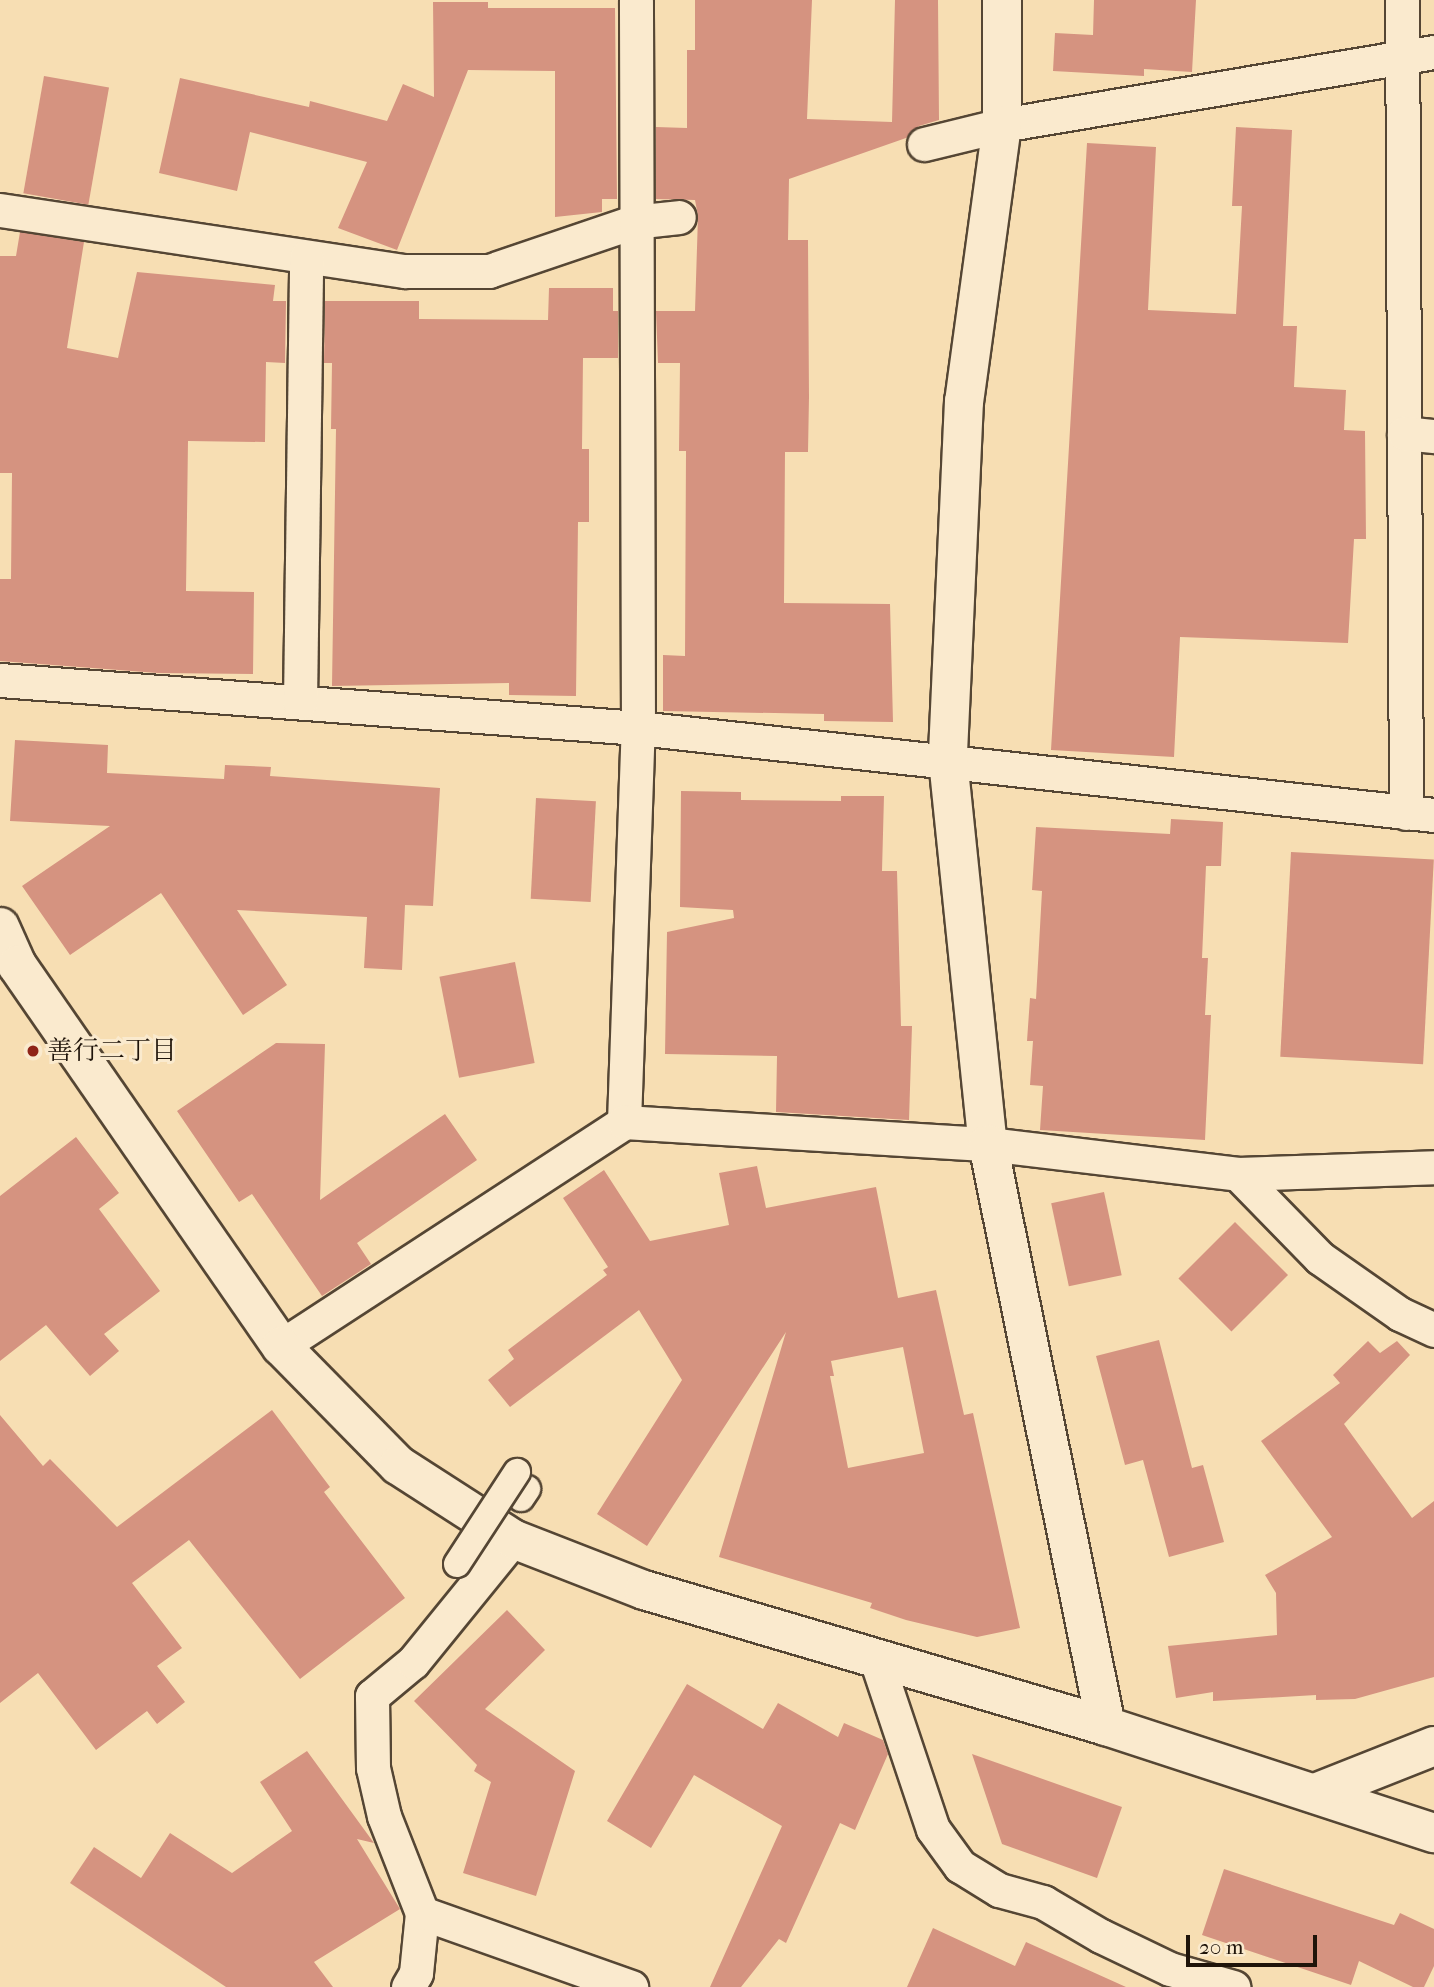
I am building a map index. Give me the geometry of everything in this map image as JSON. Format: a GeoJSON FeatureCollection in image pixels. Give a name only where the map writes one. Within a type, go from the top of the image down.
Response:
{"type":"FeatureCollection","features":[{"type":"Feature","properties":{"kind":"street"},"geometry":{"type":"LineString","coordinates":[[624,1122],[638,729],[633,222],[636,0]]}},
{"type":"Feature","properties":{"kind":"street"},"geometry":{"type":"LineString","coordinates":[[1002,0],[1002,125],[964,401],[948,760],[988,1144],[1107,1726]]}},
{"type":"Feature","properties":{"kind":"street"},"geometry":{"type":"LineString","coordinates":[[0,681],[638,729],[948,760],[1420,814],[1418,54],[1402,0]]}},
{"type":"Feature","properties":{"kind":"street"},"geometry":{"type":"LineString","coordinates":[[924,144],[1002,125],[1418,54]]}},
{"type":"Feature","properties":{"kind":"street"},"geometry":{"type":"LineString","coordinates":[[0,210],[405,271],[489,271],[633,222],[679,217]]}},
{"type":"Feature","properties":{"kind":"street"},"geometry":{"type":"LineString","coordinates":[[300,702],[306,257]]}},
{"type":"Feature","properties":{"kind":"street"},"geometry":{"type":"LineString","coordinates":[[0,927],[17,965],[281,1346],[398,1465],[513,1539],[644,1590],[1107,1726],[1318,1792],[1434,1833]]}},
{"type":"Feature","properties":{"kind":"street"},"geometry":{"type":"LineString","coordinates":[[281,1346],[624,1122],[988,1144],[1238,1174],[1434,1167]]}},
{"type":"Feature","properties":{"kind":"street"},"geometry":{"type":"LineString","coordinates":[[1238,1174],[1320,1258],[1400,1314],[1434,1330]]}},
{"type":"Feature","properties":{"kind":"street"},"geometry":{"type":"LineString","coordinates":[[457,1564],[522,1486]]}},
{"type":"Feature","properties":{"kind":"street"},"geometry":{"type":"LineString","coordinates":[[408,1987],[416,1973],[422,1913],[384,1816],[376,1780],[372,1696],[413,1662],[513,1539]]}},
{"type":"Feature","properties":{"kind":"street"},"geometry":{"type":"LineString","coordinates":[[876,1659],[933,1829],[960,1866],[999,1890],[1043,1902],[1171,1978],[1233,1987]]}},
{"type":"Feature","properties":{"kind":"street"},"geometry":{"type":"LineString","coordinates":[[1318,1792],[1434,1746]]}},
{"type":"Feature","properties":{"kind":"street"},"geometry":{"type":"LineString","coordinates":[[422,1913],[587,1968],[631,1987]]}},
{"type":"Feature","properties":{"kind":"building"},"geometry":{"type":"Polygon","coordinates":[[[695,0],[812,0],[807,119],[892,122],[895,0],[938,0],[939,120],[919,126],[906,138],[789,179],[788,240],[808,240],[809,397],[808,452],[785,452],[784,603],[890,604],[893,722],[824,721],[824,714],[663,711],[663,655],[685,656],[686,451],[679,451],[680,363],[658,363],[656,311],[695,311],[698,216],[695,200],[656,199],[656,127],[687,128],[687,50],[695,50],[695,0]]]}},
{"type":"Feature","properties":{"kind":"building"},"geometry":{"type":"Polygon","coordinates":[[[1094,0],[1196,0],[1192,72],[1144,69],[1144,76],[1053,71],[1055,33],[1093,35],[1094,0]]]}},
{"type":"Feature","properties":{"kind":"building"},"geometry":{"type":"Polygon","coordinates":[[[433,2],[488,2],[488,8],[615,8],[617,199],[602,199],[602,212],[555,217],[555,71],[468,70],[397,250],[338,228],[367,162],[250,132],[237,191],[159,173],[180,78],[309,107],[310,101],[387,121],[403,84],[434,97],[433,2]]]}},
{"type":"Feature","properties":{"kind":"building"},"geometry":{"type":"Polygon","coordinates":[[[44,76],[109,87],[88,205],[23,193],[44,76]]]}},
{"type":"Feature","properties":{"kind":"building"},"geometry":{"type":"Polygon","coordinates":[[[1236,127],[1292,130],[1283,326],[1297,326],[1294,387],[1346,390],[1344,430],[1365,431],[1366,539],[1354,539],[1348,643],[1180,637],[1174,757],[1051,750],[1087,143],[1156,147],[1148,310],[1236,314],[1242,206],[1232,206],[1236,127]]]}},
{"type":"Feature","properties":{"kind":"building"},"geometry":{"type":"Polygon","coordinates":[[[20,232],[84,242],[67,348],[118,358],[137,272],[275,285],[273,301],[286,301],[285,363],[266,362],[265,442],[188,441],[186,591],[254,592],[253,674],[158,673],[0,661],[0,579],[11,579],[12,473],[0,473],[0,256],[16,256],[20,232]]]}},
{"type":"Feature","properties":{"kind":"building"},"geometry":{"type":"Polygon","coordinates":[[[549,288],[613,288],[613,311],[618,311],[618,358],[583,358],[582,449],[589,449],[589,522],[578,522],[576,696],[509,695],[509,683],[332,686],[336,429],[331,429],[332,363],[324,363],[325,301],[419,301],[419,319],[548,320],[549,288]]]}},
{"type":"Feature","properties":{"kind":"building"},"geometry":{"type":"Polygon","coordinates":[[[15,740],[108,745],[107,773],[224,779],[225,765],[271,767],[270,776],[440,788],[433,906],[405,905],[402,970],[364,968],[367,917],[237,910],[287,985],[243,1015],[161,893],[70,955],[22,886],[110,826],[10,821],[15,740]]]}},
{"type":"Feature","properties":{"kind":"building"},"geometry":{"type":"Polygon","coordinates":[[[681,791],[741,792],[741,800],[841,801],[841,796],[884,796],[882,871],[897,871],[901,1026],[912,1026],[909,1120],[776,1112],[777,1056],[665,1054],[667,932],[734,918],[733,910],[680,907],[681,791]]]}},
{"type":"Feature","properties":{"kind":"building"},"geometry":{"type":"Polygon","coordinates":[[[536,798],[596,801],[591,902],[531,899],[536,798]]]}},
{"type":"Feature","properties":{"kind":"building"},"geometry":{"type":"Polygon","coordinates":[[[1171,819],[1223,822],[1221,866],[1206,866],[1202,958],[1208,958],[1205,1015],[1211,1015],[1205,1140],[1040,1130],[1043,1086],[1030,1085],[1033,1041],[1027,1041],[1030,998],[1036,999],[1042,891],[1032,890],[1036,827],[1170,834],[1171,819]]]}},
{"type":"Feature","properties":{"kind":"building"},"geometry":{"type":"Polygon","coordinates":[[[1291,852],[1434,859],[1423,1064],[1280,1057],[1291,852]]]}},
{"type":"Feature","properties":{"kind":"building"},"geometry":{"type":"Polygon","coordinates":[[[515,962],[535,1063],[459,1078],[439,977],[515,962]]]}},
{"type":"Feature","properties":{"kind":"building"},"geometry":{"type":"Polygon","coordinates":[[[276,1043],[325,1044],[320,1200],[445,1114],[477,1160],[357,1243],[371,1264],[322,1296],[252,1194],[239,1202],[177,1111],[276,1043]]]}},
{"type":"Feature","properties":{"kind":"building"},"geometry":{"type":"Polygon","coordinates":[[[76,1137],[119,1193],[99,1209],[160,1291],[104,1334],[119,1351],[90,1376],[46,1325],[0,1361],[0,1196],[76,1137]]]}},
{"type":"Feature","properties":{"kind":"building"},"geometry":{"type":"Polygon","coordinates":[[[757,1166],[766,1208],[876,1187],[898,1298],[936,1290],[964,1415],[973,1413],[1020,1628],[977,1637],[906,1620],[870,1608],[872,1603],[719,1557],[786,1332],[647,1546],[597,1514],[682,1380],[639,1310],[510,1407],[488,1380],[514,1359],[508,1350],[607,1275],[603,1270],[608,1267],[563,1198],[604,1170],[650,1241],[729,1225],[719,1173],[757,1166]],[[903,1347],[831,1361],[834,1376],[830,1376],[848,1468],[924,1453],[903,1347]]]}},
{"type":"Feature","properties":{"kind":"building"},"geometry":{"type":"Polygon","coordinates":[[[1104,1192],[1122,1275],[1069,1286],[1051,1203],[1104,1192]]]}},
{"type":"Feature","properties":{"kind":"building"},"geometry":{"type":"Polygon","coordinates":[[[1235,1222],[1288,1275],[1231,1332],[1178,1279],[1235,1222]]]}},
{"type":"Feature","properties":{"kind":"building"},"geometry":{"type":"Polygon","coordinates":[[[1159,1340],[1192,1468],[1203,1465],[1224,1542],[1169,1557],[1143,1460],[1125,1465],[1096,1356],[1159,1340]]]}},
{"type":"Feature","properties":{"kind":"building"},"geometry":{"type":"Polygon","coordinates":[[[1368,1341],[1380,1353],[1397,1341],[1410,1355],[1344,1424],[1412,1518],[1434,1501],[1434,1677],[1355,1699],[1316,1700],[1316,1695],[1213,1701],[1213,1692],[1176,1698],[1168,1646],[1277,1635],[1276,1593],[1265,1575],[1332,1537],[1261,1441],[1340,1383],[1333,1375],[1368,1341]]]}},
{"type":"Feature","properties":{"kind":"building"},"geometry":{"type":"Polygon","coordinates":[[[272,1410],[330,1487],[324,1492],[405,1598],[300,1679],[189,1540],[132,1583],[182,1648],[157,1666],[185,1702],[157,1724],[147,1711],[96,1750],[38,1673],[0,1703],[0,1415],[43,1466],[50,1459],[117,1527],[272,1410]]]}},
{"type":"Feature","properties":{"kind":"building"},"geometry":{"type":"Polygon","coordinates":[[[507,1610],[545,1650],[485,1709],[575,1771],[536,1896],[463,1873],[491,1782],[474,1771],[477,1765],[414,1701],[507,1610]]]}},
{"type":"Feature","properties":{"kind":"building"},"geometry":{"type":"Polygon","coordinates":[[[687,1684],[763,1729],[778,1703],[838,1737],[844,1723],[883,1740],[888,1754],[855,1830],[840,1823],[786,1943],[779,1939],[741,1987],[710,1987],[782,1826],[694,1775],[651,1848],[607,1821],[687,1684]]]}},
{"type":"Feature","properties":{"kind":"building"},"geometry":{"type":"Polygon","coordinates":[[[307,1751],[374,1843],[357,1839],[400,1909],[314,1962],[333,1987],[226,1987],[70,1883],[94,1847],[141,1878],[170,1833],[232,1873],[292,1831],[260,1782],[307,1751]]]}},
{"type":"Feature","properties":{"kind":"building"},"geometry":{"type":"Polygon","coordinates":[[[972,1754],[1122,1807],[1097,1878],[1002,1844],[972,1754]]]}},
{"type":"Feature","properties":{"kind":"building"},"geometry":{"type":"Polygon","coordinates":[[[1224,1869],[1394,1925],[1400,1913],[1434,1929],[1434,1966],[1424,1987],[1413,1987],[1359,1961],[1351,1985],[1202,1935],[1224,1869]]]}},
{"type":"Feature","properties":{"kind":"building"},"geometry":{"type":"Polygon","coordinates":[[[933,1928],[1015,1966],[1026,1942],[1126,1987],[907,1987],[933,1928]]]}},
{"type":"Feature","properties":{"kind":"place","name":"善行二丁目"},"geometry":{"type":"Point","coordinates":[33,1051]}}]}
